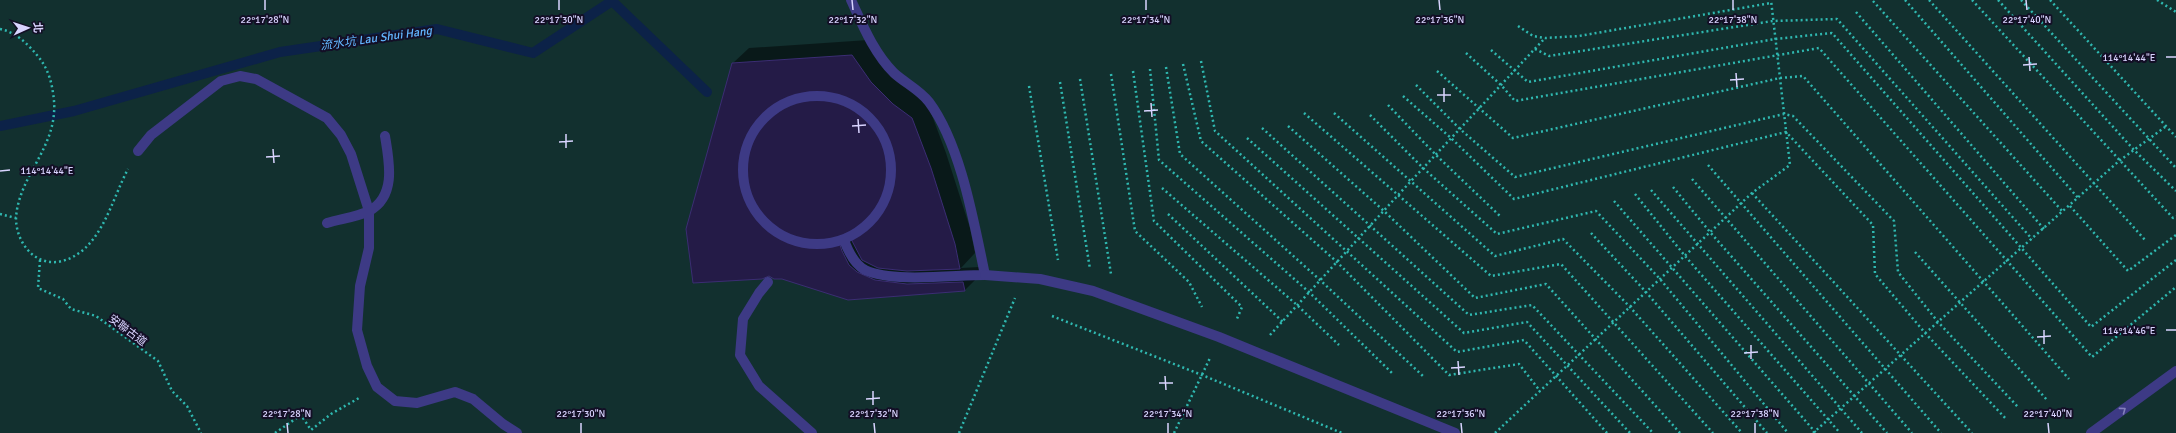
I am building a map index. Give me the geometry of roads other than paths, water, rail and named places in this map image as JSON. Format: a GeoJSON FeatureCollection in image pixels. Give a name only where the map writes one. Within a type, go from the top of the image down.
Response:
{"type":"FeatureCollection","features":[{"type":"Feature","properties":{"kind":"street"},"geometry":{"type":"LineString","coordinates":[[851,0],[879,57],[895,74],[929,102],[944,128],[955,156],[974,222],[985,275]]}},
{"type":"Feature","properties":{"kind":"street"},"geometry":{"type":"LineString","coordinates":[[138,151],[151,135],[221,81],[240,76],[256,79],[327,118],[341,135],[351,154],[369,211],[369,248],[360,286],[357,330],[366,366],[377,387],[395,401],[417,403],[454,392],[473,399],[503,424],[517,433]]}},
{"type":"Feature","properties":{"kind":"street"},"geometry":{"type":"LineString","coordinates":[[808,96],[831,96],[852,104],[863,112],[869,117],[883,135],[890,155],[891,178],[886,199],[874,218],[857,233],[844,240],[816,245],[798,242],[781,235],[766,224],[755,210],[747,194],[744,176],[744,158],[749,140],[759,124],[772,112],[787,102],[808,96]]}},
{"type":"Feature","properties":{"kind":"street"},"geometry":{"type":"LineString","coordinates":[[327,223],[369,211],[385,198],[389,180],[389,159],[385,136]]}},
{"type":"Feature","properties":{"kind":"street"},"geometry":{"type":"LineString","coordinates":[[844,240],[850,256],[864,269],[883,275],[985,275],[1062,282],[1093,291],[1224,339],[1455,433]]}},
{"type":"Feature","properties":{"kind":"street"},"geometry":{"type":"LineString","coordinates":[[768,282],[759,292],[743,319],[740,355],[759,386],[812,433]]}},
{"type":"Feature","properties":{"kind":"street"},"geometry":{"type":"LineString","coordinates":[[2091,433],[2176,371]]}},
{"type":"Feature","properties":{"kind":"waterway","name":"流水坑 Lau Shui Hang"},"geometry":{"type":"LineString","coordinates":[[0,126],[74,111],[280,52],[437,29],[533,53],[612,1],[707,92]]}}]}
